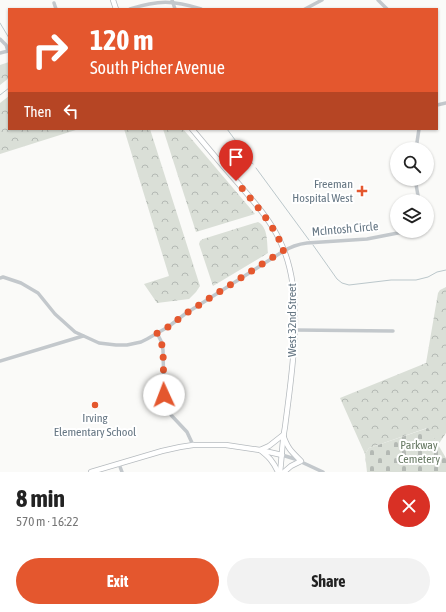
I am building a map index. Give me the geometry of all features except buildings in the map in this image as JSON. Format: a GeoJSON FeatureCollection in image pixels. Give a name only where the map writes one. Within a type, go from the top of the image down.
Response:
{"type":"FeatureCollection","features":[{"type":"Feature","properties":{"kind":"main road","name":"West 32nd Street"},"geometry":{"type":"LineString","coordinates":[[193,130],[263,212],[275,231],[290,266],[294,287],[295,330],[291,378],[279,472]]}},
{"type":"Feature","properties":{"kind":"main road"},"geometry":{"type":"LineString","coordinates":[[260,450],[269,446],[283,435],[291,451],[301,461],[291,466],[284,472]]}},
{"type":"Feature","properties":{"kind":"main road"},"geometry":{"type":"LineString","coordinates":[[91,472],[168,450],[193,446],[226,445],[282,455]]}},
{"type":"Feature","properties":{"kind":"main road"},"geometry":{"type":"LineString","coordinates":[[260,450],[269,457],[279,472]]}},
{"type":"Feature","properties":{"kind":"street"},"geometry":{"type":"LineString","coordinates":[[133,8],[150,2],[172,0],[198,8]]}},
{"type":"Feature","properties":{"kind":"street"},"geometry":{"type":"LineString","coordinates":[[307,8],[322,0]]}},
{"type":"Feature","properties":{"kind":"street"},"geometry":{"type":"LineString","coordinates":[[378,0],[386,8]]}},
{"type":"Feature","properties":{"kind":"street"},"geometry":{"type":"LineString","coordinates":[[54,3],[56,8]]}},
{"type":"Feature","properties":{"kind":"street"},"geometry":{"type":"LineString","coordinates":[[0,39],[6,45],[8,51],[0,53]]}},
{"type":"Feature","properties":{"kind":"street"},"geometry":{"type":"LineString","coordinates":[[417,142],[419,130]]}},
{"type":"Feature","properties":{"kind":"street","name":"McIntosh Circle"},"geometry":{"type":"LineString","coordinates":[[0,278],[21,283],[38,293],[55,314],[75,332],[99,343],[127,345],[141,342],[168,327],[284,250],[301,244],[367,239],[390,235]]}},
{"type":"Feature","properties":{"kind":"street"},"geometry":{"type":"LineString","coordinates":[[295,330],[393,331]]}},
{"type":"Feature","properties":{"kind":"street"},"geometry":{"type":"LineString","coordinates":[[157,333],[163,350],[164,392],[166,405],[171,415],[187,432],[193,446]]}},
{"type":"Feature","properties":{"kind":"street"},"geometry":{"type":"LineString","coordinates":[[0,361],[83,336]]}},
{"type":"Feature","properties":{"kind":"street"},"geometry":{"type":"LineString","coordinates":[[282,455],[301,461],[323,472]]}},
{"type":"Feature","properties":{"kind":"street"},"geometry":{"type":"LineString","coordinates":[[119,464],[122,472]]}},
{"type":"Feature","properties":{"kind":"green space"},"geometry":{"type":"Polygon","coordinates":[[[8,62],[8,79],[0,85],[0,65],[8,62]]]}},
{"type":"Feature","properties":{"kind":"green space"},"geometry":{"type":"Polygon","coordinates":[[[8,97],[8,130],[76,130],[0,154],[0,103],[8,97]]]}},
{"type":"Feature","properties":{"kind":"green space"},"geometry":{"type":"Polygon","coordinates":[[[124,130],[150,130],[200,286],[189,299],[157,303],[144,284],[169,276],[124,130]]]}},
{"type":"Feature","properties":{"kind":"green space"},"geometry":{"type":"Polygon","coordinates":[[[163,130],[184,130],[255,214],[196,232],[163,130]]]}},
{"type":"Feature","properties":{"kind":"green space"},"geometry":{"type":"Polygon","coordinates":[[[258,222],[264,227],[268,253],[213,286],[199,244],[200,241],[258,222]]]}},
{"type":"Feature","properties":{"kind":"green space"},"geometry":{"type":"Polygon","coordinates":[[[446,287],[446,433],[438,445],[427,428],[369,448],[365,454],[340,398],[426,363],[438,293],[446,287]]]}},
{"type":"Feature","properties":{"kind":"green space","name":"Parkway Cemetery"},"geometry":{"type":"Polygon","coordinates":[[[428,428],[446,458],[446,472],[367,472],[365,454],[369,448],[428,428]]]}},
{"type":"Feature","properties":{"kind":"waterway"},"geometry":{"type":"LineString","coordinates":[[0,23],[8,36]]}},
{"type":"Feature","properties":{"kind":"waterway"},"geometry":{"type":"LineString","coordinates":[[0,95],[8,89]]}},
{"type":"Feature","properties":{"kind":"waterway"},"geometry":{"type":"LineString","coordinates":[[228,130],[253,164]]}},
{"type":"Feature","properties":{"kind":"waterway"},"geometry":{"type":"LineString","coordinates":[[256,168],[309,240]]}},
{"type":"Feature","properties":{"kind":"waterway"},"geometry":{"type":"LineString","coordinates":[[313,245],[337,279],[342,283],[349,285],[391,280],[416,280],[446,270]]}},
{"type":"Feature","properties":{"kind":"place","name":"Freeman Hospital West"},"geometry":{"type":"Point","coordinates":[362,191]}},
{"type":"Feature","properties":{"kind":"place","name":"Irving Elementary School"},"geometry":{"type":"Point","coordinates":[95,405]}},
{"type":"Feature","properties":{"kind":"route"},"geometry":{"type":"LineString","coordinates":[[164,395],[163,350],[157,333],[284,250],[280,240],[263,212],[236,181]]}}]}
